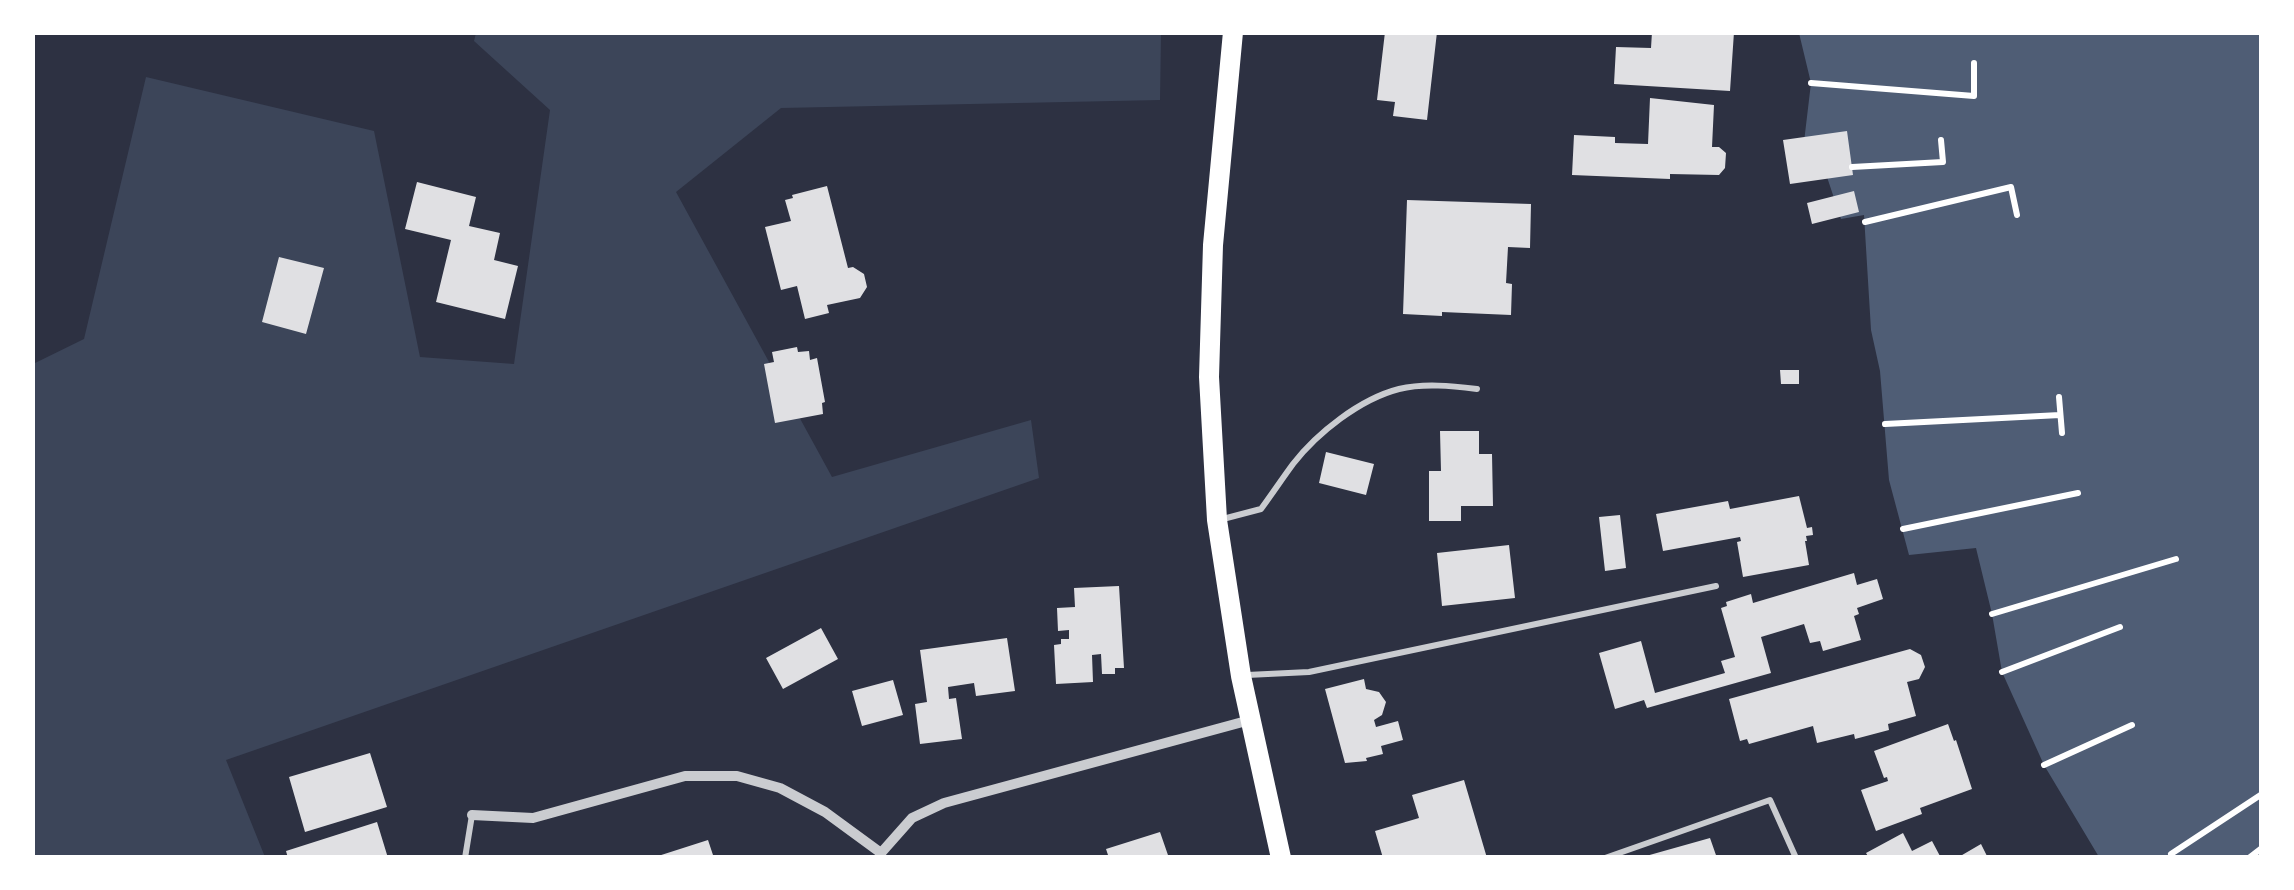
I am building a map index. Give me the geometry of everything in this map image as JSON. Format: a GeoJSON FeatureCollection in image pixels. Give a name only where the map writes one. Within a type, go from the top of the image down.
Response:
{"type":"FeatureCollection","features":[{"type":"Feature","properties":{"kind":"main road"},"geometry":{"type":"LineString","coordinates":[[1232,32],[1214,234],[1208,378],[1217,520],[1241,676],[1283,853]]}},
{"type":"Feature","properties":{"kind":"street"},"geometry":{"type":"LineString","coordinates":[[472,815],[533,818],[685,776],[737,776],[780,788],[810,804],[880,855],[912,818],[944,804],[1250,720]]}},
{"type":"Feature","properties":{"kind":"lane"},"geometry":{"type":"LineString","coordinates":[[1217,520],[1261,509],[1295,462],[1354,408],[1398,389],[1446,385],[1476,388]]}},
{"type":"Feature","properties":{"kind":"lane"},"geometry":{"type":"LineString","coordinates":[[1241,676],[1309,672],[1716,586]]}},
{"type":"Feature","properties":{"kind":"lane"},"geometry":{"type":"LineString","coordinates":[[1606,858],[1770,800],[1796,858]]}},
{"type":"Feature","properties":{"kind":"lane"},"geometry":{"type":"LineString","coordinates":[[466,858],[472,815]]}},
{"type":"Feature","properties":{"kind":"path"},"geometry":{"type":"LineString","coordinates":[[1812,83],[1974,96],[1974,63]]}},
{"type":"Feature","properties":{"kind":"path"},"geometry":{"type":"LineString","coordinates":[[1852,167],[1944,162],[1940,140]]}},
{"type":"Feature","properties":{"kind":"path"},"geometry":{"type":"LineString","coordinates":[[1865,222],[2011,188],[2017,215]]}},
{"type":"Feature","properties":{"kind":"path"},"geometry":{"type":"LineString","coordinates":[[2059,397],[2062,433]]}},
{"type":"Feature","properties":{"kind":"path"},"geometry":{"type":"LineString","coordinates":[[1885,424],[2060,415]]}},
{"type":"Feature","properties":{"kind":"path"},"geometry":{"type":"LineString","coordinates":[[1903,529],[2078,494]]}},
{"type":"Feature","properties":{"kind":"path"},"geometry":{"type":"LineString","coordinates":[[1992,614],[2176,559]]}},
{"type":"Feature","properties":{"kind":"path"},"geometry":{"type":"LineString","coordinates":[[2002,672],[2120,627]]}},
{"type":"Feature","properties":{"kind":"path"},"geometry":{"type":"LineString","coordinates":[[2044,765],[2132,725]]}},
{"type":"Feature","properties":{"kind":"path"},"geometry":{"type":"LineString","coordinates":[[2171,854],[2262,794]]}},
{"type":"Feature","properties":{"kind":"path"},"geometry":{"type":"LineString","coordinates":[[2249,858],[2262,848]]}},
{"type":"Feature","properties":{"kind":"shaded area"},"geometry":{"type":"Polygon","coordinates":[[[476,33],[1161,33],[1160,100],[781,108],[676,192],[832,477],[1031,420],[1039,478],[226,760],[265,857],[33,858],[33,364],[84,339],[146,77],[374,131],[420,357],[514,364],[550,110],[474,41],[476,33]]]}},
{"type":"Feature","properties":{"kind":"shaded area"},"geometry":{"type":"Polygon","coordinates":[[[1799,33],[2261,33],[2261,857],[2099,857],[2044,765],[2002,672],[1976,548],[1909,555],[1889,480],[1880,371],[1871,330],[1864,215],[1841,219],[1824,168],[1804,142],[1811,83],[1799,33]]]}},
{"type":"Feature","properties":{"kind":"building"},"geometry":{"type":"Polygon","coordinates":[[[1385,32],[1437,32],[1427,120],[1393,116],[1395,102],[1377,100],[1385,32]]]}},
{"type":"Feature","properties":{"kind":"building"},"geometry":{"type":"Polygon","coordinates":[[[1652,32],[1734,32],[1730,91],[1614,84],[1616,47],[1651,48],[1652,32]]]}},
{"type":"Feature","properties":{"kind":"building"},"geometry":{"type":"Polygon","coordinates":[[[1650,98],[1714,105],[1712,147],[1726,153],[1725,168],[1719,175],[1670,174],[1670,179],[1572,175],[1574,135],[1648,144],[1650,98]]]}},
{"type":"Feature","properties":{"kind":"building"},"geometry":{"type":"Polygon","coordinates":[[[1847,131],[1853,175],[1790,184],[1783,140],[1847,131]]]}},
{"type":"Feature","properties":{"kind":"building"},"geometry":{"type":"Polygon","coordinates":[[[417,182],[476,197],[469,226],[500,233],[494,260],[518,266],[505,319],[436,302],[451,240],[405,229],[417,182]]]}},
{"type":"Feature","properties":{"kind":"building"},"geometry":{"type":"Polygon","coordinates":[[[827,186],[848,268],[864,274],[867,287],[860,298],[827,305],[829,313],[805,319],[797,286],[781,290],[765,227],[791,221],[785,200],[793,198],[792,195],[827,186]]]}},
{"type":"Feature","properties":{"kind":"building"},"geometry":{"type":"Polygon","coordinates":[[[1854,191],[1859,212],[1812,224],[1807,203],[1854,191]]]}},
{"type":"Feature","properties":{"kind":"building"},"geometry":{"type":"Polygon","coordinates":[[[1407,200],[1531,204],[1530,248],[1508,247],[1506,283],[1512,284],[1511,315],[1403,314],[1407,200]]]}},
{"type":"Feature","properties":{"kind":"building"},"geometry":{"type":"Polygon","coordinates":[[[279,257],[324,268],[306,334],[262,322],[279,257]]]}},
{"type":"Feature","properties":{"kind":"building"},"geometry":{"type":"Polygon","coordinates":[[[797,347],[798,352],[809,351],[810,360],[817,358],[825,402],[823,414],[775,423],[764,364],[774,362],[772,352],[797,347]]]}},
{"type":"Feature","properties":{"kind":"building"},"geometry":{"type":"Polygon","coordinates":[[[1780,370],[1799,370],[1799,384],[1781,384],[1780,370]]]}},
{"type":"Feature","properties":{"kind":"building"},"geometry":{"type":"Polygon","coordinates":[[[1440,431],[1479,431],[1479,454],[1492,454],[1493,506],[1461,506],[1461,521],[1429,521],[1429,471],[1441,471],[1440,431]]]}},
{"type":"Feature","properties":{"kind":"building"},"geometry":{"type":"Polygon","coordinates":[[[1326,452],[1374,464],[1366,495],[1319,483],[1326,452]]]}},
{"type":"Feature","properties":{"kind":"building"},"geometry":{"type":"Polygon","coordinates":[[[1799,496],[1807,528],[1812,527],[1813,535],[1806,536],[1805,541],[1809,565],[1743,577],[1737,542],[1740,537],[1663,551],[1656,514],[1728,501],[1730,509],[1799,496]]]}},
{"type":"Feature","properties":{"kind":"building"},"geometry":{"type":"Polygon","coordinates":[[[1620,515],[1626,568],[1605,571],[1599,517],[1620,515]]]}},
{"type":"Feature","properties":{"kind":"building"},"geometry":{"type":"Polygon","coordinates":[[[1509,545],[1515,598],[1442,606],[1437,553],[1509,545]]]}},
{"type":"Feature","properties":{"kind":"building"},"geometry":{"type":"Polygon","coordinates":[[[1854,573],[1857,585],[1877,579],[1883,599],[1857,608],[1859,614],[1854,616],[1861,640],[1823,651],[1820,641],[1810,643],[1804,624],[1761,637],[1771,673],[1647,708],[1644,700],[1615,709],[1599,653],[1641,641],[1655,693],[1725,673],[1721,661],[1735,657],[1721,608],[1727,606],[1726,602],[1751,594],[1753,603],[1854,573]]]}},
{"type":"Feature","properties":{"kind":"building"},"geometry":{"type":"Polygon","coordinates":[[[1119,586],[1124,668],[1115,668],[1115,674],[1102,674],[1101,654],[1092,655],[1093,682],[1056,684],[1054,645],[1069,639],[1069,630],[1058,631],[1057,608],[1075,607],[1074,588],[1119,586]]]}},
{"type":"Feature","properties":{"kind":"building"},"geometry":{"type":"Polygon","coordinates":[[[821,628],[838,659],[783,689],[766,658],[821,628]]]}},
{"type":"Feature","properties":{"kind":"building"},"geometry":{"type":"Polygon","coordinates":[[[1007,638],[1015,691],[976,696],[974,683],[948,687],[949,699],[956,698],[962,739],[920,744],[915,704],[927,702],[920,650],[1007,638]]]}},
{"type":"Feature","properties":{"kind":"building"},"geometry":{"type":"Polygon","coordinates":[[[1910,649],[1921,655],[1925,667],[1919,679],[1907,682],[1916,716],[1888,724],[1889,730],[1855,739],[1854,734],[1817,743],[1813,726],[1749,744],[1747,739],[1740,741],[1729,699],[1910,649]]]}},
{"type":"Feature","properties":{"kind":"building"},"geometry":{"type":"Polygon","coordinates":[[[1364,679],[1366,689],[1379,692],[1386,702],[1382,715],[1374,720],[1376,727],[1398,721],[1403,740],[1381,746],[1383,754],[1366,758],[1367,761],[1345,763],[1325,689],[1364,679]]]}},
{"type":"Feature","properties":{"kind":"building"},"geometry":{"type":"Polygon","coordinates":[[[893,680],[903,715],[862,726],[852,691],[893,680]]]}},
{"type":"Feature","properties":{"kind":"building"},"geometry":{"type":"Polygon","coordinates":[[[1948,724],[1972,789],[1920,808],[1922,814],[1876,831],[1861,790],[1888,781],[1874,751],[1948,724]]]}},
{"type":"Feature","properties":{"kind":"building"},"geometry":{"type":"Polygon","coordinates":[[[370,753],[387,807],[305,832],[289,777],[370,753]]]}},
{"type":"Feature","properties":{"kind":"building"},"geometry":{"type":"Polygon","coordinates":[[[1464,780],[1487,858],[1383,858],[1375,831],[1419,818],[1412,795],[1464,780]]]}},
{"type":"Feature","properties":{"kind":"building"},"geometry":{"type":"Polygon","coordinates":[[[377,822],[388,858],[288,858],[286,851],[377,822]]]}},
{"type":"Feature","properties":{"kind":"building"},"geometry":{"type":"Polygon","coordinates":[[[1160,832],[1169,858],[1109,858],[1106,849],[1160,832]]]}},
{"type":"Feature","properties":{"kind":"building"},"geometry":{"type":"Polygon","coordinates":[[[1903,833],[1912,851],[1932,841],[1941,858],[1869,858],[1866,853],[1903,833]]]}},
{"type":"Feature","properties":{"kind":"building"},"geometry":{"type":"Polygon","coordinates":[[[1710,838],[1717,858],[1646,858],[1646,856],[1710,838]]]}},
{"type":"Feature","properties":{"kind":"building"},"geometry":{"type":"Polygon","coordinates":[[[708,840],[714,858],[655,858],[655,857],[708,840]]]}},
{"type":"Feature","properties":{"kind":"building"},"geometry":{"type":"Polygon","coordinates":[[[1981,844],[1988,858],[1957,858],[1981,844]]]}}]}
